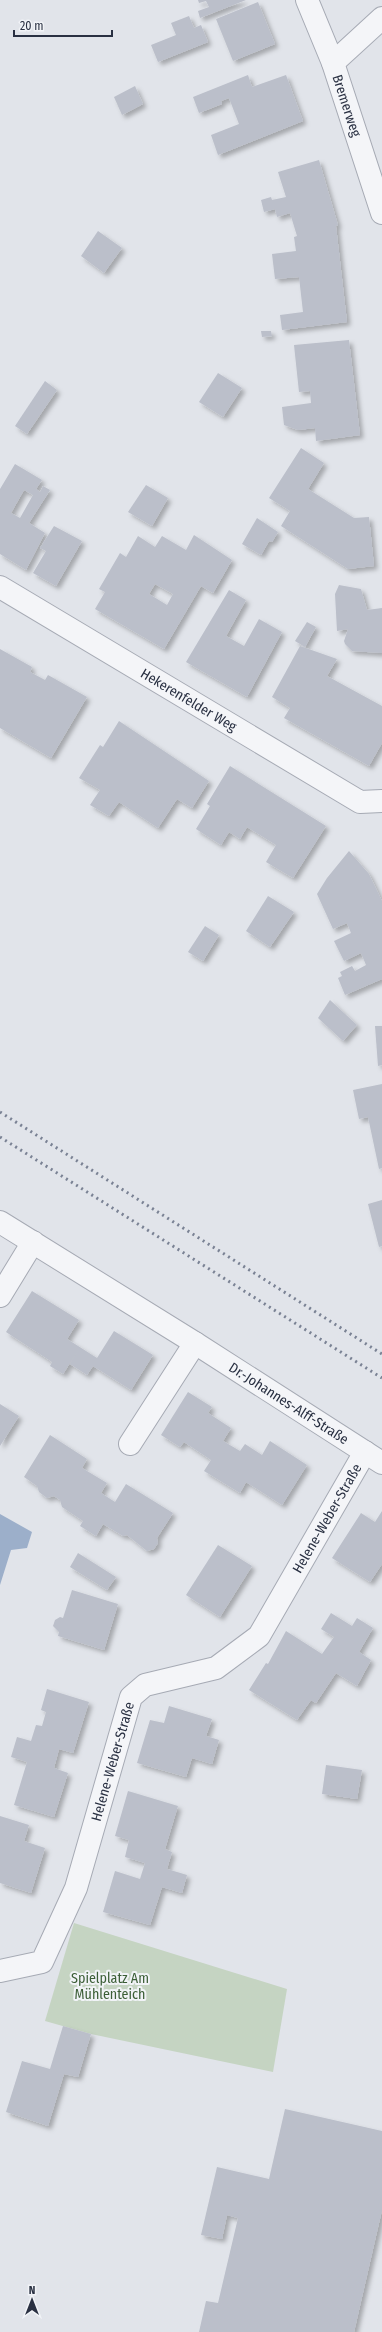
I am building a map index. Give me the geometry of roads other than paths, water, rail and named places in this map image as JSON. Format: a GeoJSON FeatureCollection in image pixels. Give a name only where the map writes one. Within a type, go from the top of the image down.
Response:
{"type":"FeatureCollection","features":[{"type":"Feature","properties":{"kind":"street","name":"Bremerweg"},"geometry":{"type":"LineString","coordinates":[[307,0],[333,63],[382,213]]}},
{"type":"Feature","properties":{"kind":"street"},"geometry":{"type":"LineString","coordinates":[[333,63],[382,18]]}},
{"type":"Feature","properties":{"kind":"street","name":"Hekerenfelder Weg"},"geometry":{"type":"LineString","coordinates":[[0,587],[360,802],[382,801]]}},
{"type":"Feature","properties":{"kind":"street","name":"Dr.-Johannes-Alff-Straße"},"geometry":{"type":"LineString","coordinates":[[0,1222],[195,1343],[374,1458]]}},
{"type":"Feature","properties":{"kind":"street"},"geometry":{"type":"LineString","coordinates":[[0,1296],[33,1242]]}},
{"type":"Feature","properties":{"kind":"street"},"geometry":{"type":"LineString","coordinates":[[130,1444],[195,1343]]}},
{"type":"Feature","properties":{"kind":"street","name":"Helene-Weber-Straße"},"geometry":{"type":"LineString","coordinates":[[0,1971],[42,1962],[76,1888],[132,1697],[145,1685],[216,1668],[259,1636],[374,1458]]}},
{"type":"Feature","properties":{"kind":"water"},"geometry":{"type":"Polygon","coordinates":[[[0,1514],[32,1532],[27,1548],[11,1550],[0,1585],[0,1514]]]}},
{"type":"Feature","properties":{"kind":"railway"},"geometry":{"type":"LineString","coordinates":[[0,1112],[382,1354]]}},
{"type":"Feature","properties":{"kind":"railway"},"geometry":{"type":"LineString","coordinates":[[0,1137],[382,1378]]}},
{"type":"Feature","properties":{"kind":"park label","name":"Spielplatz Am Mühlenteich"},"geometry":{"type":"Point","coordinates":[110,1986]}}]}
